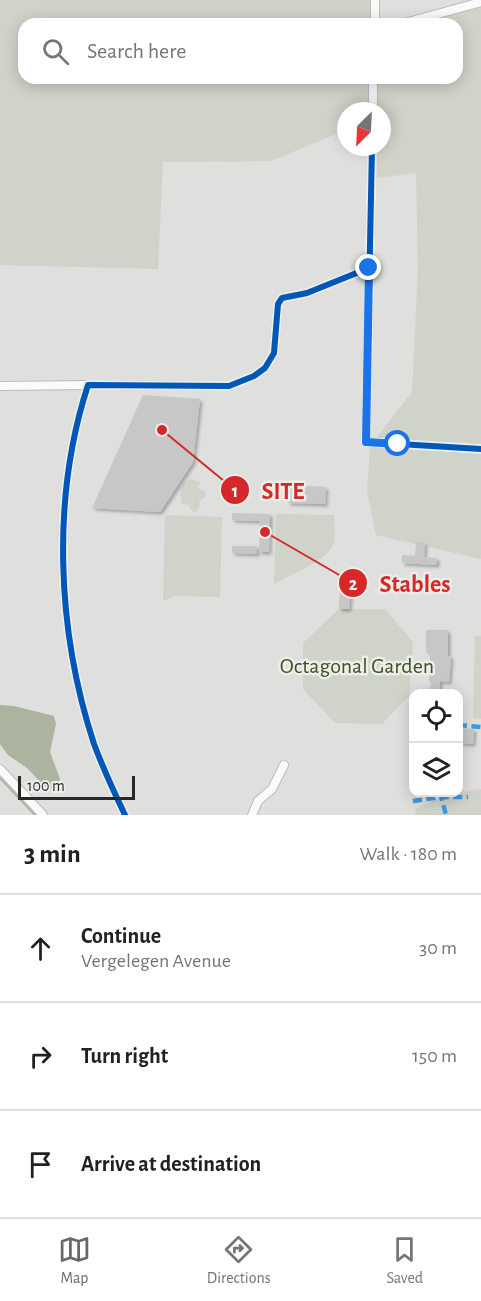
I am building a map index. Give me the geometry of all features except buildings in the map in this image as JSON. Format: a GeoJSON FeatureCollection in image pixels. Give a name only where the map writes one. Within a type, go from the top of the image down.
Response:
{"type":"FeatureCollection","features":[{"type":"Feature","properties":{"kind":"street"},"geometry":{"type":"LineString","coordinates":[[375,0],[375,18]]}},
{"type":"Feature","properties":{"kind":"street"},"geometry":{"type":"LineString","coordinates":[[423,18],[481,2]]}},
{"type":"Feature","properties":{"kind":"street"},"geometry":{"type":"LineString","coordinates":[[373,84],[373,102]]}},
{"type":"Feature","properties":{"kind":"street"},"geometry":{"type":"LineString","coordinates":[[372,156],[366,442],[481,449]]}},
{"type":"Feature","properties":{"kind":"street"},"geometry":{"type":"LineString","coordinates":[[0,386],[229,386],[254,376],[264,368],[274,352],[278,304],[282,298],[307,292],[369,268]]}},
{"type":"Feature","properties":{"kind":"street"},"geometry":{"type":"LineString","coordinates":[[88,385],[71,455],[66,495],[64,531],[66,606],[69,636],[94,743],[125,815]]}},
{"type":"Feature","properties":{"kind":"street"},"geometry":{"type":"LineString","coordinates":[[252,815],[258,801],[272,789],[284,765]]}},
{"type":"Feature","properties":{"kind":"street"},"geometry":{"type":"LineString","coordinates":[[0,769],[43,815]]}},
{"type":"Feature","properties":{"kind":"green space"},"geometry":{"type":"Polygon","coordinates":[[[0,0],[371,0],[370,18],[18,18],[18,84],[370,84],[369,102],[337,102],[337,134],[271,161],[163,162],[158,269],[0,265],[0,0]]]}},
{"type":"Feature","properties":{"kind":"green space"},"geometry":{"type":"Polygon","coordinates":[[[481,7],[481,559],[376,535],[367,491],[370,446],[412,392],[418,268],[416,173],[377,178],[377,156],[391,156],[391,102],[378,102],[378,84],[463,84],[463,18],[440,18],[481,7]]]}},
{"type":"Feature","properties":{"kind":"green space"},"geometry":{"type":"Polygon","coordinates":[[[190,479],[201,482],[198,487],[206,493],[205,497],[199,501],[200,506],[196,512],[193,512],[188,505],[181,504],[182,485],[190,479]]]}},
{"type":"Feature","properties":{"kind":"green space"},"geometry":{"type":"Polygon","coordinates":[[[276,514],[334,515],[335,534],[330,550],[324,556],[274,584],[276,514]]]}},
{"type":"Feature","properties":{"kind":"green space"},"geometry":{"type":"Polygon","coordinates":[[[165,515],[222,517],[220,597],[175,596],[163,601],[165,515]]]}},
{"type":"Feature","properties":{"kind":"green space","name":"Octagonal Garden"},"geometry":{"type":"Polygon","coordinates":[[[339,609],[385,609],[413,642],[409,696],[382,724],[335,723],[303,689],[303,643],[339,609]]]}},
{"type":"Feature","properties":{"kind":"green space"},"geometry":{"type":"Polygon","coordinates":[[[475,636],[481,636],[481,719],[473,718],[475,636]]]}},
{"type":"Feature","properties":{"kind":"green space"},"geometry":{"type":"Polygon","coordinates":[[[481,789],[481,815],[414,815],[417,808],[444,797],[463,797],[463,792],[481,789]]]}},
{"type":"Feature","properties":{"kind":"shaded area"},"geometry":{"type":"Polygon","coordinates":[[[0,705],[14,706],[54,716],[56,724],[50,752],[60,779],[55,789],[47,789],[27,768],[8,755],[0,744],[0,705]]]}},
{"type":"Feature","properties":{"kind":"waterway"},"geometry":{"type":"LineString","coordinates":[[0,778],[35,815]]}},
{"type":"Feature","properties":{"kind":"marked path"},"geometry":{"type":"LineString","coordinates":[[463,725],[481,727]]}},
{"type":"Feature","properties":{"kind":"marked path"},"geometry":{"type":"LineString","coordinates":[[413,801],[440,797],[468,797]]}},
{"type":"Feature","properties":{"kind":"marked path"},"geometry":{"type":"LineString","coordinates":[[441,797],[446,815]]}},
{"type":"Feature","properties":{"kind":"cycle path"},"geometry":{"type":"LineString","coordinates":[[372,156],[366,442],[481,449]]}},
{"type":"Feature","properties":{"kind":"cycle path"},"geometry":{"type":"LineString","coordinates":[[125,815],[94,744],[72,656],[66,611],[63,565],[68,473],[76,429],[88,385],[229,386],[254,376],[265,368],[274,353],[278,304],[282,298],[307,293],[369,268]]}},
{"type":"Feature","properties":{"kind":"place","name":"SITE"},"geometry":{"type":"Point","coordinates":[162,430]}},
{"type":"Feature","properties":{"kind":"place","name":"Stables"},"geometry":{"type":"Point","coordinates":[265,532]}},
{"type":"Feature","properties":{"kind":"route"},"geometry":{"type":"LineString","coordinates":[[369,268],[366,442],[398,444]]}}]}
